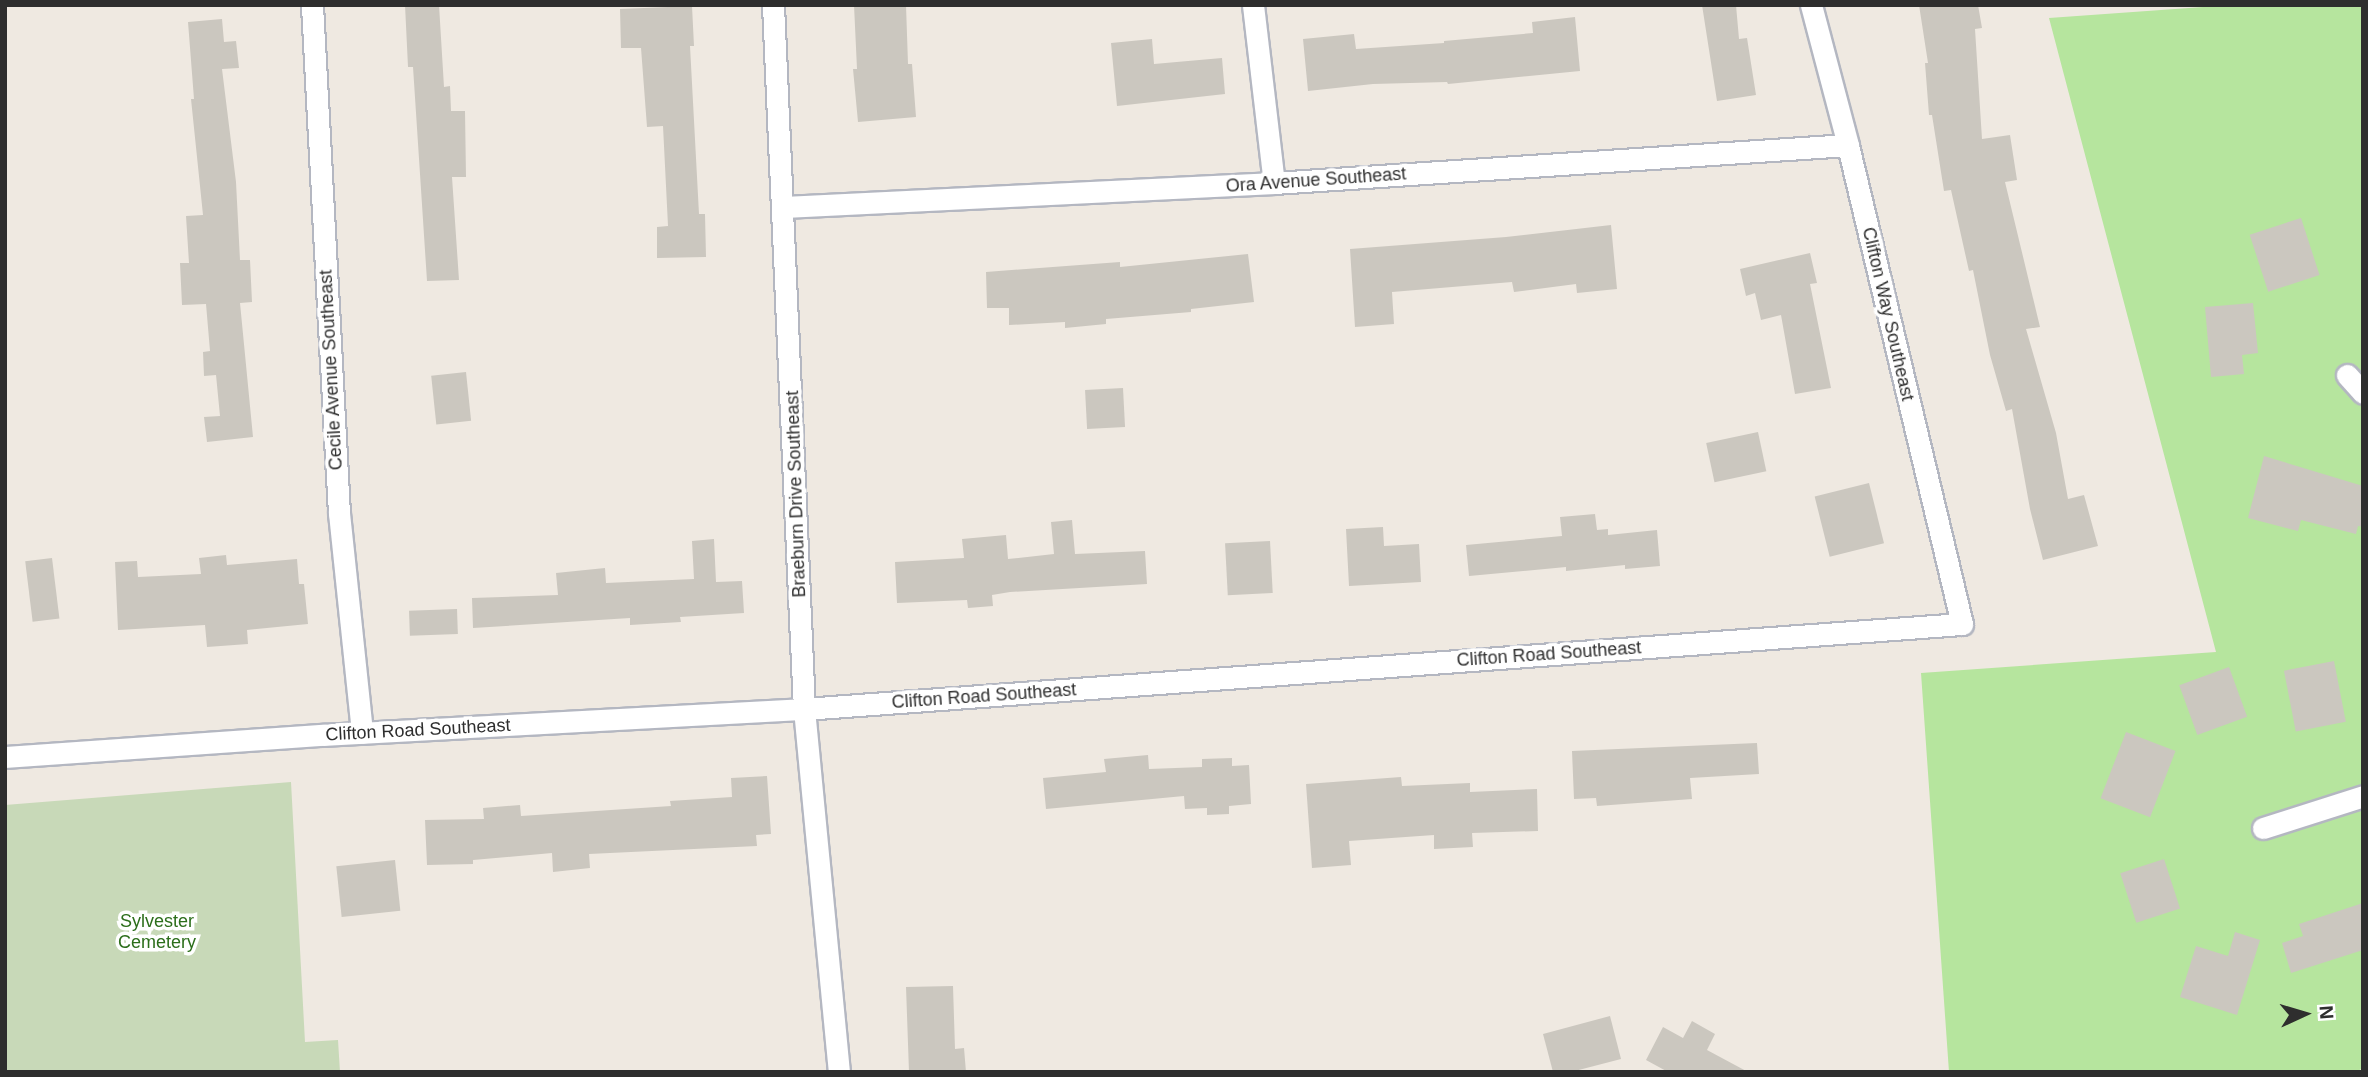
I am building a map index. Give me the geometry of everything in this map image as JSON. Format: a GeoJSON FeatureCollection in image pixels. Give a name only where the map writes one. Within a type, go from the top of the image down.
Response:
{"type":"FeatureCollection","features":[{"type":"Feature","properties":{"kind":"street","name":"Cecile Avenue Southeast"},"geometry":{"type":"LineString","coordinates":[[312,5],[339,513],[362,733]]}},
{"type":"Feature","properties":{"kind":"street","name":"Braeburn Drive Southeast"},"geometry":{"type":"LineString","coordinates":[[773,5],[784,207],[804,709],[839,1072]]}},
{"type":"Feature","properties":{"kind":"street"},"geometry":{"type":"LineString","coordinates":[[1253,5],[1274,183]]}},
{"type":"Feature","properties":{"kind":"street","name":"Clifton Way Southeast"},"geometry":{"type":"LineString","coordinates":[[1811,5],[1848,145],[1962,624]]}},
{"type":"Feature","properties":{"kind":"street","name":"Ora Avenue Southeast"},"geometry":{"type":"LineString","coordinates":[[784,207],[1274,183],[1848,145]]}},
{"type":"Feature","properties":{"kind":"street"},"geometry":{"type":"LineString","coordinates":[[2347,375],[2363,393]]}},
{"type":"Feature","properties":{"kind":"street","name":"Clifton Road Southeast"},"geometry":{"type":"LineString","coordinates":[[5,757],[362,733],[804,709],[1962,624]]}},
{"type":"Feature","properties":{"kind":"street"},"geometry":{"type":"LineString","coordinates":[[2263,828],[2363,796]]}},
{"type":"Feature","properties":{"kind":"green space"},"geometry":{"type":"Polygon","coordinates":[[[2231,5],[2363,5],[2363,1068],[2356,1072],[1949,1072],[1921,673],[2216,652],[2049,18],[2231,5]]]}},
{"type":"Feature","properties":{"kind":"green space","name":"Sylvester Cemetery"},"geometry":{"type":"Polygon","coordinates":[[[291,782],[305,1042],[338,1040],[340,1072],[5,1072],[5,805],[291,782]]]}},
{"type":"Feature","properties":{"kind":"building"},"geometry":{"type":"Polygon","coordinates":[[[405,5],[439,5],[444,87],[450,86],[451,111],[465,111],[466,177],[452,177],[459,280],[427,281],[413,67],[408,67],[405,5]]]}},
{"type":"Feature","properties":{"kind":"building"},"geometry":{"type":"Polygon","coordinates":[[[854,5],[906,5],[908,64],[912,64],[916,117],[858,122],[853,69],[857,69],[854,5]]]}},
{"type":"Feature","properties":{"kind":"building"},"geometry":{"type":"Polygon","coordinates":[[[1702,5],[1736,5],[1739,39],[1747,38],[1756,95],[1717,101],[1702,5]]]}},
{"type":"Feature","properties":{"kind":"building"},"geometry":{"type":"Polygon","coordinates":[[[1919,5],[1978,5],[1982,28],[1975,29],[1982,139],[2010,135],[2017,180],[2005,182],[2040,327],[2026,329],[2056,433],[2068,499],[2084,495],[2098,546],[2043,560],[2030,509],[2012,409],[2006,411],[1990,355],[1973,270],[1969,271],[1951,190],[1944,191],[1932,115],[1929,115],[1925,63],[1928,63],[1919,5]]]}},
{"type":"Feature","properties":{"kind":"building"},"geometry":{"type":"Polygon","coordinates":[[[692,6],[694,46],[690,46],[699,214],[705,214],[706,257],[657,258],[657,227],[668,226],[663,126],[647,127],[641,48],[621,48],[620,9],[692,6]]]}},
{"type":"Feature","properties":{"kind":"building"},"geometry":{"type":"Polygon","coordinates":[[[1575,17],[1580,71],[1448,84],[1373,84],[1308,91],[1303,39],[1354,34],[1356,49],[1444,43],[1533,33],[1532,22],[1575,17]]]}},
{"type":"Feature","properties":{"kind":"building"},"geometry":{"type":"Polygon","coordinates":[[[222,19],[224,42],[236,41],[239,68],[222,69],[236,182],[240,260],[250,260],[252,302],[240,303],[253,437],[207,442],[204,417],[220,416],[216,375],[204,376],[203,352],[210,351],[206,304],[182,305],[180,263],[189,263],[186,216],[203,215],[191,99],[194,99],[188,22],[222,19]]]}},
{"type":"Feature","properties":{"kind":"building"},"geometry":{"type":"Polygon","coordinates":[[[1152,39],[1154,64],[1222,58],[1225,94],[1117,106],[1111,43],[1152,39]]]}},
{"type":"Feature","properties":{"kind":"building"},"geometry":{"type":"Polygon","coordinates":[[[2301,218],[2320,275],[2268,292],[2250,235],[2301,218]]]}},
{"type":"Feature","properties":{"kind":"building"},"geometry":{"type":"Polygon","coordinates":[[[1611,225],[1617,289],[1577,293],[1576,284],[1514,292],[1512,282],[1392,292],[1394,324],[1355,327],[1350,249],[1506,237],[1611,225]]]}},
{"type":"Feature","properties":{"kind":"building"},"geometry":{"type":"Polygon","coordinates":[[[1810,253],[1817,283],[1810,284],[1831,388],[1795,394],[1781,315],[1761,320],[1755,293],[1746,296],[1740,269],[1810,253]]]}},
{"type":"Feature","properties":{"kind":"building"},"geometry":{"type":"Polygon","coordinates":[[[1248,254],[1254,302],[1191,309],[1191,312],[1106,319],[1106,324],[1065,328],[1065,322],[1009,325],[1009,308],[987,308],[986,272],[1120,262],[1120,267],[1248,254]]]}},
{"type":"Feature","properties":{"kind":"building"},"geometry":{"type":"Polygon","coordinates":[[[2253,303],[2258,353],[2242,355],[2244,374],[2211,377],[2205,307],[2253,303]]]}},
{"type":"Feature","properties":{"kind":"building"},"geometry":{"type":"Polygon","coordinates":[[[466,372],[471,421],[436,424],[431,376],[466,372]]]}},
{"type":"Feature","properties":{"kind":"building"},"geometry":{"type":"Polygon","coordinates":[[[1123,388],[1125,427],[1087,429],[1085,390],[1123,388]]]}},
{"type":"Feature","properties":{"kind":"building"},"geometry":{"type":"Polygon","coordinates":[[[1758,432],[1766,471],[1714,482],[1706,443],[1758,432]]]}},
{"type":"Feature","properties":{"kind":"building"},"geometry":{"type":"Polygon","coordinates":[[[2264,456],[2363,486],[2363,527],[2358,526],[2356,534],[2301,520],[2298,531],[2248,518],[2264,456]]]}},
{"type":"Feature","properties":{"kind":"building"},"geometry":{"type":"Polygon","coordinates":[[[1869,483],[1884,543],[1830,557],[1815,497],[1869,483]]]}},
{"type":"Feature","properties":{"kind":"building"},"geometry":{"type":"Polygon","coordinates":[[[1595,514],[1597,530],[1608,529],[1608,535],[1657,530],[1660,566],[1625,569],[1625,565],[1566,571],[1566,567],[1469,576],[1466,545],[1562,536],[1560,517],[1595,514]]]}},
{"type":"Feature","properties":{"kind":"building"},"geometry":{"type":"Polygon","coordinates":[[[1072,520],[1075,554],[1145,551],[1147,584],[1010,592],[992,595],[993,606],[968,608],[967,600],[897,603],[895,562],[964,558],[962,539],[1006,535],[1008,559],[1054,554],[1051,522],[1072,520]]]}},
{"type":"Feature","properties":{"kind":"building"},"geometry":{"type":"Polygon","coordinates":[[[1383,527],[1384,546],[1419,544],[1421,582],[1349,586],[1346,529],[1383,527]]]}},
{"type":"Feature","properties":{"kind":"building"},"geometry":{"type":"Polygon","coordinates":[[[714,539],[716,582],[742,581],[744,613],[680,617],[681,622],[630,625],[630,618],[473,628],[472,598],[558,595],[556,573],[605,568],[606,583],[694,579],[692,541],[714,539]]]}},
{"type":"Feature","properties":{"kind":"building"},"geometry":{"type":"Polygon","coordinates":[[[1270,541],[1273,593],[1228,595],[1225,543],[1270,541]]]}},
{"type":"Feature","properties":{"kind":"building"},"geometry":{"type":"Polygon","coordinates":[[[226,555],[227,565],[297,559],[299,584],[304,584],[308,624],[247,630],[248,644],[207,647],[205,625],[118,630],[115,562],[137,561],[138,577],[201,574],[199,558],[226,555]]]}},
{"type":"Feature","properties":{"kind":"building"},"geometry":{"type":"Polygon","coordinates":[[[52,558],[59,619],[33,622],[25,561],[52,558]]]}},
{"type":"Feature","properties":{"kind":"building"},"geometry":{"type":"Polygon","coordinates":[[[457,609],[458,634],[410,636],[409,611],[457,609]]]}},
{"type":"Feature","properties":{"kind":"building"},"geometry":{"type":"Polygon","coordinates":[[[2334,661],[2346,722],[2296,732],[2284,671],[2334,661]]]}},
{"type":"Feature","properties":{"kind":"building"},"geometry":{"type":"Polygon","coordinates":[[[2229,667],[2247,717],[2197,735],[2179,685],[2229,667]]]}},
{"type":"Feature","properties":{"kind":"building"},"geometry":{"type":"Polygon","coordinates":[[[2126,732],[2175,751],[2150,817],[2101,798],[2126,732]]]}},
{"type":"Feature","properties":{"kind":"building"},"geometry":{"type":"Polygon","coordinates":[[[1757,743],[1759,774],[1690,778],[1692,799],[1597,806],[1596,798],[1574,799],[1572,751],[1757,743]]]}},
{"type":"Feature","properties":{"kind":"building"},"geometry":{"type":"Polygon","coordinates":[[[1148,755],[1149,769],[1202,767],[1202,759],[1232,758],[1232,766],[1249,765],[1251,804],[1229,806],[1229,814],[1207,815],[1207,808],[1185,809],[1184,796],[1046,809],[1043,778],[1106,772],[1104,759],[1148,755]]]}},
{"type":"Feature","properties":{"kind":"building"},"geometry":{"type":"Polygon","coordinates":[[[767,776],[771,834],[756,835],[757,846],[589,854],[590,868],[553,872],[552,853],[473,860],[473,864],[427,865],[425,820],[484,819],[483,808],[520,805],[521,816],[671,806],[670,801],[732,797],[731,778],[767,776]]]}},
{"type":"Feature","properties":{"kind":"building"},"geometry":{"type":"Polygon","coordinates":[[[1401,777],[1402,786],[1470,783],[1470,792],[1537,789],[1538,831],[1472,833],[1473,847],[1434,849],[1434,835],[1349,841],[1351,865],[1312,868],[1306,784],[1401,777]]]}},
{"type":"Feature","properties":{"kind":"building"},"geometry":{"type":"Polygon","coordinates":[[[2164,859],[2180,908],[2136,923],[2120,873],[2164,859]]]}},
{"type":"Feature","properties":{"kind":"building"},"geometry":{"type":"Polygon","coordinates":[[[395,860],[400,911],[342,917],[336,866],[395,860]]]}},
{"type":"Feature","properties":{"kind":"building"},"geometry":{"type":"Polygon","coordinates":[[[2363,903],[2363,950],[2291,973],[2282,943],[2303,936],[2299,924],[2363,903]]]}},
{"type":"Feature","properties":{"kind":"building"},"geometry":{"type":"Polygon","coordinates":[[[2235,932],[2260,940],[2237,1015],[2180,997],[2196,946],[2228,956],[2235,932]]]}},
{"type":"Feature","properties":{"kind":"building"},"geometry":{"type":"Polygon","coordinates":[[[953,986],[955,1049],[964,1048],[966,1072],[909,1072],[906,987],[953,986]]]}},
{"type":"Feature","properties":{"kind":"building"},"geometry":{"type":"Polygon","coordinates":[[[1610,1016],[1621,1059],[1571,1072],[1553,1072],[1543,1034],[1610,1016]]]}},
{"type":"Feature","properties":{"kind":"building"},"geometry":{"type":"Polygon","coordinates":[[[1692,1021],[1715,1034],[1707,1050],[1748,1072],[1668,1072],[1646,1060],[1663,1027],[1683,1038],[1692,1021]]]}}]}
